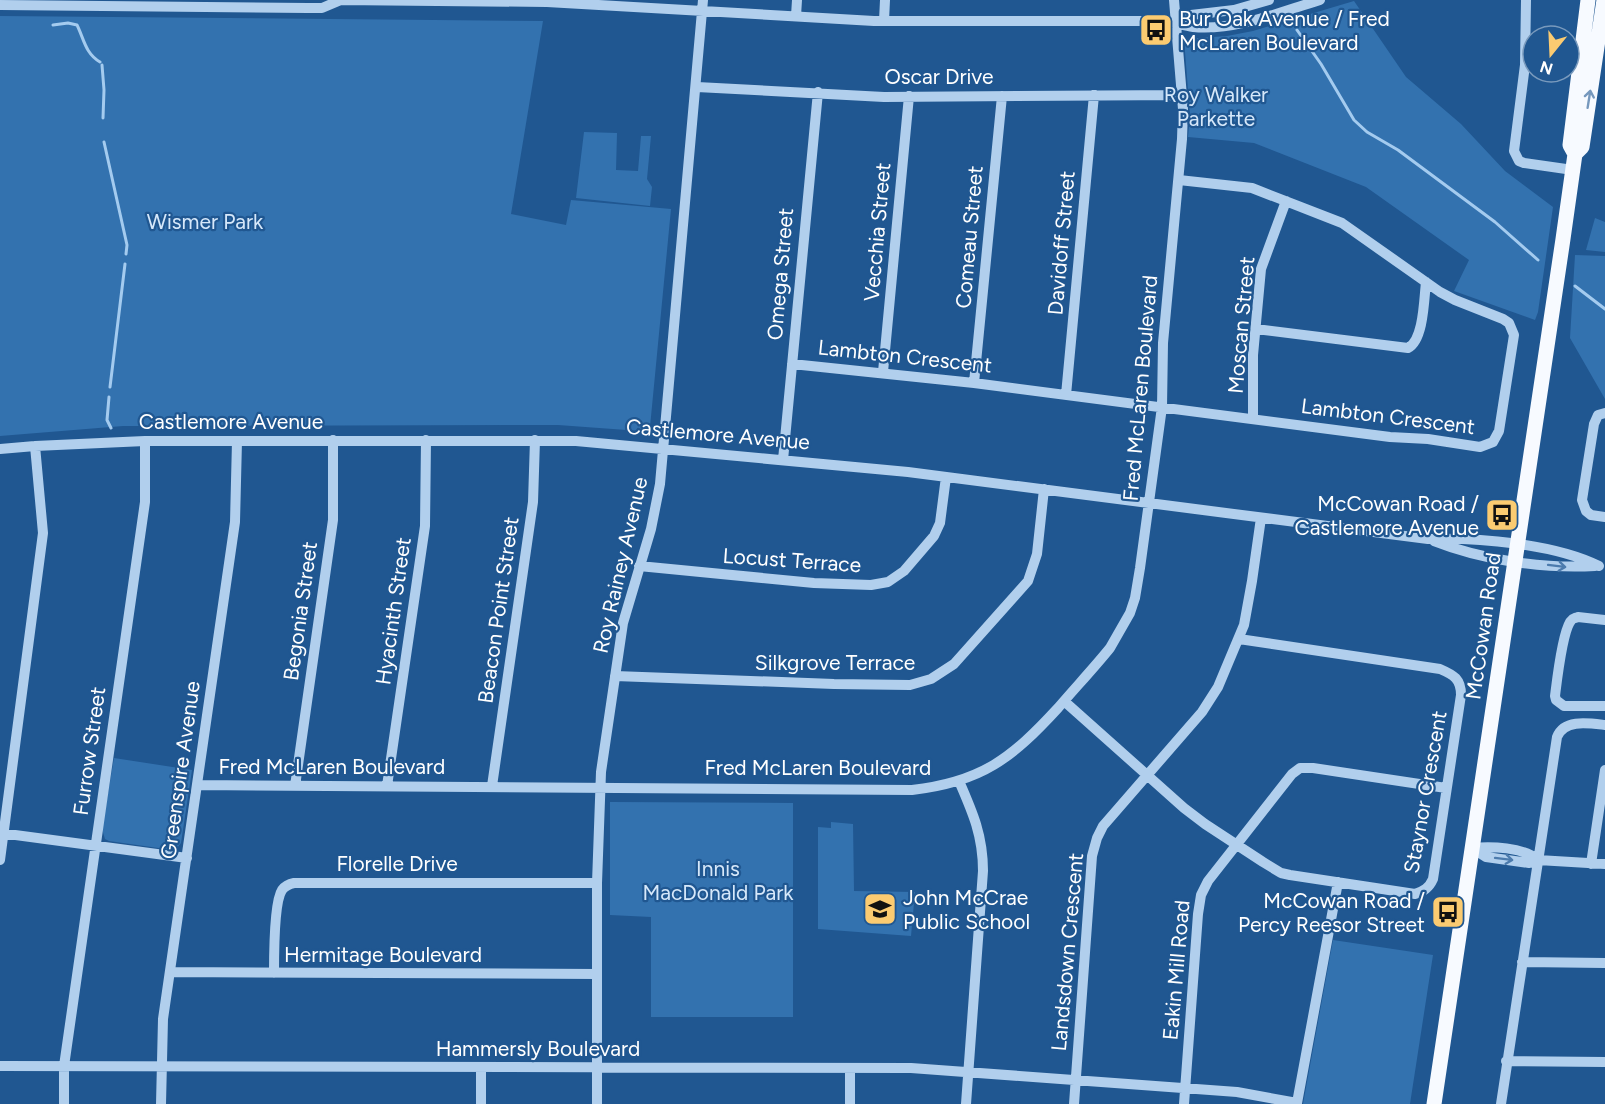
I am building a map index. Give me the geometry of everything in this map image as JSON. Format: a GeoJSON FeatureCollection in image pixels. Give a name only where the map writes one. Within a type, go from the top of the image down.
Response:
{"type":"FeatureCollection","features":[{"type":"Feature","properties":{"kind":"main road","name":"McCowan Road"},"geometry":{"type":"LineString","coordinates":[[1434,1104],[1573,170],[1575,154],[1570,145],[1588,0]]}},
{"type":"Feature","properties":{"kind":"main road","name":"McCowan Road"},"geometry":{"type":"LineString","coordinates":[[1575,154],[1582,147],[1604,0]]}},
{"type":"Feature","properties":{"kind":"street"},"geometry":{"type":"LineString","coordinates":[[0,5],[322,8],[341,0],[547,2],[703,5],[796,16],[884,21],[1176,22],[1192,27],[1234,24],[1320,0]]}},
{"type":"Feature","properties":{"kind":"street"},"geometry":{"type":"LineString","coordinates":[[796,16],[798,0]]}},
{"type":"Feature","properties":{"kind":"street"},"geometry":{"type":"LineString","coordinates":[[884,21],[885,0]]}},
{"type":"Feature","properties":{"kind":"street","name":"Fred McLaren Boulevard"},"geometry":{"type":"LineString","coordinates":[[197,785],[912,789],[959,781],[1006,758],[1026,742],[1110,648],[1130,613],[1137,586],[1162,407],[1163,343],[1183,125],[1174,0]]}},
{"type":"Feature","properties":{"kind":"street"},"geometry":{"type":"LineString","coordinates":[[1176,22],[1191,15],[1234,10],[1269,0]]}},
{"type":"Feature","properties":{"kind":"street"},"geometry":{"type":"LineString","coordinates":[[1526,0],[1525,65],[1514,151],[1524,163],[1573,170]]}},
{"type":"Feature","properties":{"kind":"street","name":"Roy Rainey Avenue"},"geometry":{"type":"LineString","coordinates":[[597,1104],[597,883],[600,787],[623,623],[657,503],[703,5]]}},
{"type":"Feature","properties":{"kind":"street","name":"Oscar Drive"},"geometry":{"type":"LineString","coordinates":[[697,87],[876,96],[1182,95]]}},
{"type":"Feature","properties":{"kind":"street","name":"Omega Street"},"geometry":{"type":"LineString","coordinates":[[783,460],[818,92]]}},
{"type":"Feature","properties":{"kind":"street","name":"Davidoff Street"},"geometry":{"type":"LineString","coordinates":[[1065,394],[1094,95]]}},
{"type":"Feature","properties":{"kind":"street","name":"Vecchia Street"},"geometry":{"type":"LineString","coordinates":[[883,372],[909,96]]}},
{"type":"Feature","properties":{"kind":"street","name":"Comeau Street"},"geometry":{"type":"LineString","coordinates":[[974,383],[1002,96]]}},
{"type":"Feature","properties":{"kind":"street","name":"Lambton Crescent"},"geometry":{"type":"LineString","coordinates":[[792,364],[883,372],[1065,394],[1390,437],[1428,439],[1480,447],[1492,442],[1499,431],[1514,335],[1503,319],[1455,300],[1342,223],[1247,187],[1179,180]]}},
{"type":"Feature","properties":{"kind":"street","name":"Moscan Street"},"geometry":{"type":"LineString","coordinates":[[1253,419],[1253,365],[1264,258],[1286,201]]}},
{"type":"Feature","properties":{"kind":"street"},"geometry":{"type":"LineString","coordinates":[[1256,329],[1408,348],[1413,346],[1419,336],[1426,282]]}},
{"type":"Feature","properties":{"kind":"street"},"geometry":{"type":"LineString","coordinates":[[1605,413],[1598,415],[1594,424],[1582,500],[1586,511],[1605,517]]}},
{"type":"Feature","properties":{"kind":"street","name":"Begonia Street"},"geometry":{"type":"LineString","coordinates":[[295,786],[333,520],[333,440]]}},
{"type":"Feature","properties":{"kind":"street","name":"Hyacinth Street"},"geometry":{"type":"LineString","coordinates":[[387,786],[425,526],[426,440]]}},
{"type":"Feature","properties":{"kind":"street","name":"Beacon Point Street"},"geometry":{"type":"LineString","coordinates":[[492,786],[533,502],[535,440]]}},
{"type":"Feature","properties":{"kind":"street","name":"Castlemore Avenue"},"geometry":{"type":"LineString","coordinates":[[0,449],[145,441],[576,441],[946,477],[1428,539],[1463,537],[1566,553],[1602,567]]}},
{"type":"Feature","properties":{"kind":"street","name":"Furrow Street"},"geometry":{"type":"LineString","coordinates":[[64,1104],[64,1066],[145,502],[145,441]]}},
{"type":"Feature","properties":{"kind":"street","name":"Greenspire Avenue"},"geometry":{"type":"LineString","coordinates":[[161,1104],[162,1032],[235,522],[237,441]]}},
{"type":"Feature","properties":{"kind":"street"},"geometry":{"type":"LineString","coordinates":[[0,860],[43,533],[35,446]]}},
{"type":"Feature","properties":{"kind":"street","name":"Locust Terrace"},"geometry":{"type":"LineString","coordinates":[[639,566],[814,583],[871,585],[888,582],[904,571],[934,536],[940,518],[946,477]]}},
{"type":"Feature","properties":{"kind":"street","name":"Silkgrove Terrace"},"geometry":{"type":"LineString","coordinates":[[615,676],[910,685],[932,679],[954,664],[1028,581],[1036,554],[1044,489]]}},
{"type":"Feature","properties":{"kind":"street","name":"Landsdown Crescent"},"geometry":{"type":"LineString","coordinates":[[1074,1104],[1092,856],[1097,838],[1103,826],[1203,712],[1218,687],[1239,639],[1252,581],[1261,518]]}},
{"type":"Feature","properties":{"kind":"street","name":"Castlemore Avenue"},"geometry":{"type":"LineString","coordinates":[[1428,539],[1459,551],[1515,561],[1565,568],[1602,567]]}},
{"type":"Feature","properties":{"kind":"street"},"geometry":{"type":"LineString","coordinates":[[1605,620],[1578,617],[1570,622],[1555,696],[1556,700],[1564,706],[1605,706]]}},
{"type":"Feature","properties":{"kind":"street","name":"Staynor Crescent"},"geometry":{"type":"LineString","coordinates":[[1064,701],[1146,776],[1205,824],[1281,873],[1415,894],[1424,891],[1433,879],[1461,684],[1454,676],[1440,669],[1239,639]]}},
{"type":"Feature","properties":{"kind":"street"},"geometry":{"type":"LineString","coordinates":[[1501,1104],[1558,732],[1570,724],[1605,725]]}},
{"type":"Feature","properties":{"kind":"street","name":"Eakin Mill Road"},"geometry":{"type":"LineString","coordinates":[[1184,1104],[1199,904],[1208,881],[1292,774],[1300,768],[1313,768],[1446,788]]}},
{"type":"Feature","properties":{"kind":"street"},"geometry":{"type":"LineString","coordinates":[[1591,864],[1605,770]]}},
{"type":"Feature","properties":{"kind":"street"},"geometry":{"type":"LineString","coordinates":[[959,781],[976,822],[983,849],[966,1104]]}},
{"type":"Feature","properties":{"kind":"street"},"geometry":{"type":"LineString","coordinates":[[2,833],[186,858]]}},
{"type":"Feature","properties":{"kind":"street"},"geometry":{"type":"LineString","coordinates":[[1472,848],[1486,857],[1529,863],[1538,860],[1605,864]]}},
{"type":"Feature","properties":{"kind":"street","name":"Landsdown Crescent"},"geometry":{"type":"LineString","coordinates":[[1076,1081],[1237,1092],[1297,1104],[1338,882]]}},
{"type":"Feature","properties":{"kind":"street","name":"Florelle Drive"},"geometry":{"type":"LineString","coordinates":[[274,973],[275,927],[280,895],[287,885],[294,883],[597,883]]}},
{"type":"Feature","properties":{"kind":"street"},"geometry":{"type":"LineString","coordinates":[[1522,962],[1605,963]]}},
{"type":"Feature","properties":{"kind":"street","name":"Hermitage Boulevard"},"geometry":{"type":"LineString","coordinates":[[170,972],[597,974]]}},
{"type":"Feature","properties":{"kind":"street"},"geometry":{"type":"LineString","coordinates":[[1506,1061],[1605,1062]]}},
{"type":"Feature","properties":{"kind":"street","name":"Hammersly Boulevard"},"geometry":{"type":"LineString","coordinates":[[0,1066],[911,1068],[1076,1081]]}},
{"type":"Feature","properties":{"kind":"street"},"geometry":{"type":"LineString","coordinates":[[481,1067],[481,1104]]}},
{"type":"Feature","properties":{"kind":"street"},"geometry":{"type":"LineString","coordinates":[[850,1069],[850,1104]]}},
{"type":"Feature","properties":{"kind":"green space","name":"Roy Walker Parkette"},"geometry":{"type":"Polygon","coordinates":[[[1354,1],[1406,77],[1461,124],[1505,171],[1553,207],[1535,320],[1454,291],[1469,260],[1366,187],[1254,143],[1188,137],[1190,115],[1184,39],[1227,36],[1253,31],[1354,1]]]}},
{"type":"Feature","properties":{"kind":"green space","name":"Wismer Park"},"geometry":{"type":"Polygon","coordinates":[[[0,16],[543,21],[511,214],[566,225],[571,200],[671,209],[650,427],[640,431],[558,425],[123,426],[0,436],[0,16]]]}},
{"type":"Feature","properties":{"kind":"green space"},"geometry":{"type":"Polygon","coordinates":[[[584,132],[617,133],[616,170],[638,171],[641,136],[651,136],[647,179],[652,187],[650,206],[576,198],[584,132]]]}},
{"type":"Feature","properties":{"kind":"green space"},"geometry":{"type":"Polygon","coordinates":[[[1595,218],[1605,222],[1605,252],[1586,250],[1595,218]]]}},
{"type":"Feature","properties":{"kind":"green space"},"geometry":{"type":"Polygon","coordinates":[[[1575,255],[1605,256],[1605,399],[1570,338],[1575,255]]]}},
{"type":"Feature","properties":{"kind":"green space"},"geometry":{"type":"Polygon","coordinates":[[[114,758],[192,770],[181,843],[177,848],[172,850],[105,839],[102,829],[114,758]]]}},
{"type":"Feature","properties":{"kind":"green space","name":"Innis MacDonald Park"},"geometry":{"type":"Polygon","coordinates":[[[610,802],[793,803],[793,1017],[651,1017],[651,917],[610,915],[610,802]]]}},
{"type":"Feature","properties":{"kind":"green space"},"geometry":{"type":"Polygon","coordinates":[[[831,822],[853,824],[854,891],[915,892],[911,936],[818,929],[818,827],[831,828],[831,822]]]}},
{"type":"Feature","properties":{"kind":"green space"},"geometry":{"type":"Polygon","coordinates":[[[1333,940],[1433,955],[1410,1104],[1303,1104],[1333,940]]]}},
{"type":"Feature","properties":{"kind":"waterway"},"geometry":{"type":"LineString","coordinates":[[53,25],[68,23],[77,25],[88,50],[100,62]]}},
{"type":"Feature","properties":{"kind":"waterway"},"geometry":{"type":"LineString","coordinates":[[1297,30],[1321,64],[1354,120],[1367,132],[1398,150],[1495,222],[1538,260]]}},
{"type":"Feature","properties":{"kind":"waterway"},"geometry":{"type":"LineString","coordinates":[[102,65],[103,118]]}},
{"type":"Feature","properties":{"kind":"waterway"},"geometry":{"type":"LineString","coordinates":[[104,142],[127,245],[126,254]]}},
{"type":"Feature","properties":{"kind":"waterway"},"geometry":{"type":"LineString","coordinates":[[110,387],[125,264]]}},
{"type":"Feature","properties":{"kind":"waterway"},"geometry":{"type":"LineString","coordinates":[[1575,286],[1605,309]]}},
{"type":"Feature","properties":{"kind":"waterway"},"geometry":{"type":"LineString","coordinates":[[109,397],[107,420],[111,428]]}},
{"type":"Feature","properties":{"kind":"place","name":"Bur Oak Avenue / Fred McLaren Boulevard"},"geometry":{"type":"Point","coordinates":[1156,30]}},
{"type":"Feature","properties":{"kind":"place","name":"McCowan Road / Castlemore Avenue"},"geometry":{"type":"Point","coordinates":[1502,515]}},
{"type":"Feature","properties":{"kind":"place","name":"John McCrae Public School"},"geometry":{"type":"Point","coordinates":[880,909]}},
{"type":"Feature","properties":{"kind":"place","name":"McCowan Road / Percy Reesor Street"},"geometry":{"type":"Point","coordinates":[1448,912]}}]}
